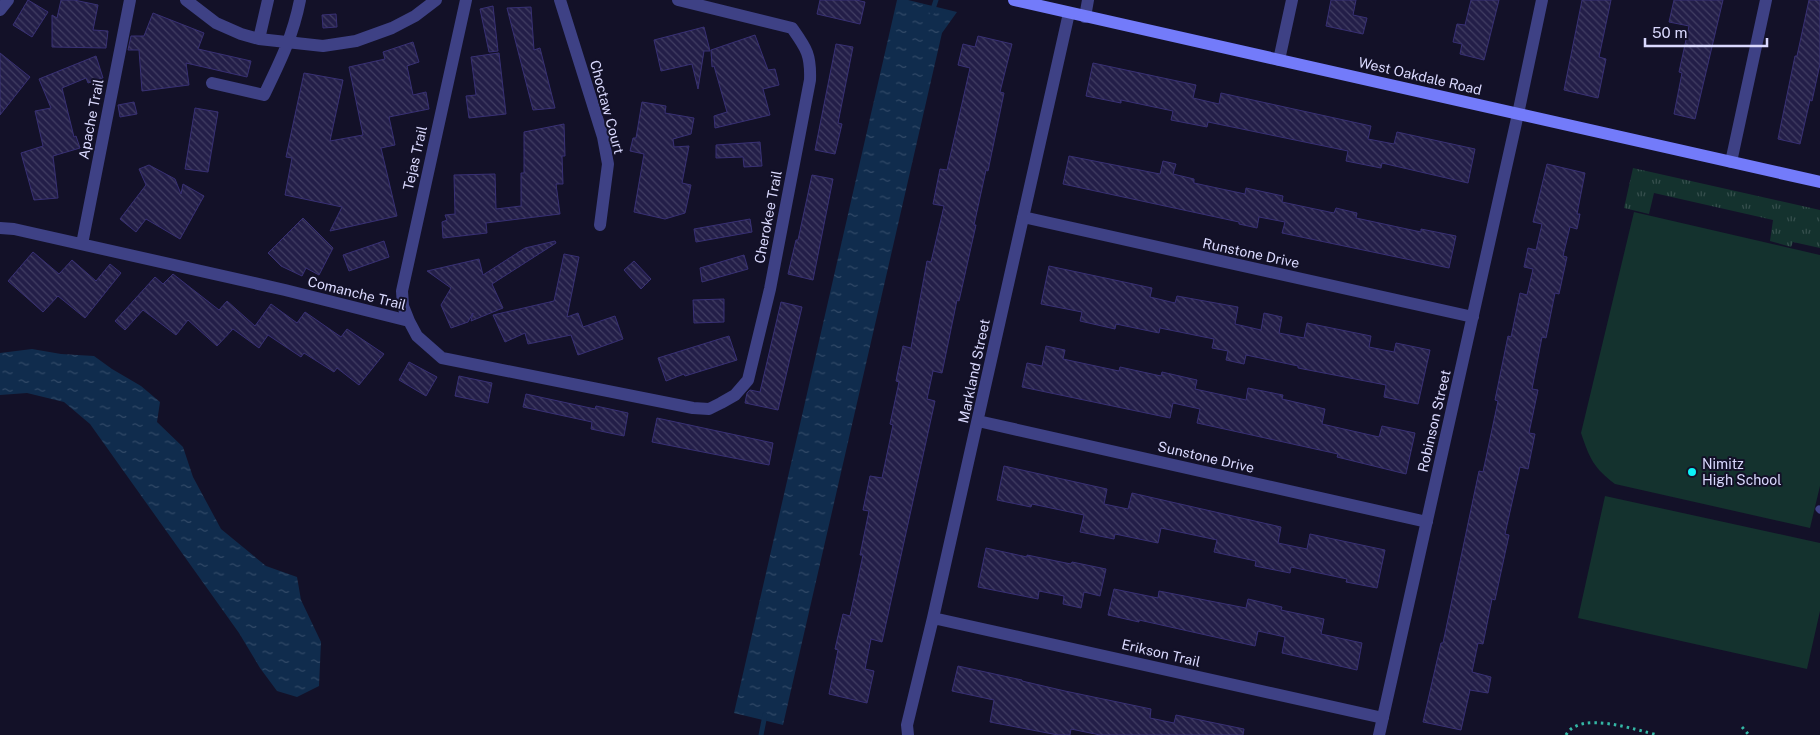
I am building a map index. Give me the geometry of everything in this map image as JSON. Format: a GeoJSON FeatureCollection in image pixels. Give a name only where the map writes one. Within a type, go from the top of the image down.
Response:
{"type":"FeatureCollection","features":[{"type":"Feature","properties":{"kind":"street"},"geometry":{"type":"LineString","coordinates":[[0,10],[8,0]]}},
{"type":"Feature","properties":{"kind":"street","name":"Apache Trail"},"geometry":{"type":"LineString","coordinates":[[82,244],[130,0]]}},
{"type":"Feature","properties":{"kind":"street"},"geometry":{"type":"LineString","coordinates":[[186,0],[216,23],[241,34],[259,39],[323,46],[356,41],[392,28],[415,16],[436,0]]}},
{"type":"Feature","properties":{"kind":"street"},"geometry":{"type":"LineString","coordinates":[[259,39],[268,0]]}},
{"type":"Feature","properties":{"kind":"street"},"geometry":{"type":"LineString","coordinates":[[212,83],[264,95],[289,42],[300,0]]}},
{"type":"Feature","properties":{"kind":"street","name":"Tejas Trail"},"geometry":{"type":"LineString","coordinates":[[409,322],[403,306],[402,291],[466,0]]}},
{"type":"Feature","properties":{"kind":"street","name":"Choctaw Court"},"geometry":{"type":"LineString","coordinates":[[560,0],[603,137],[608,164],[600,225]]}},
{"type":"Feature","properties":{"kind":"street","name":"Cherokee Trail"},"geometry":{"type":"LineString","coordinates":[[678,0],[792,28],[804,45],[811,63],[810,80],[755,358],[748,380],[735,395],[720,403]]}},
{"type":"Feature","properties":{"kind":"street","name":"West Oakdale Road"},"geometry":{"type":"LineString","coordinates":[[1014,0],[1820,182]]}},
{"type":"Feature","properties":{"kind":"street"},"geometry":{"type":"LineString","coordinates":[[1086,17],[1088,0]]}},
{"type":"Feature","properties":{"kind":"street"},"geometry":{"type":"LineString","coordinates":[[1279,60],[1292,0]]}},
{"type":"Feature","properties":{"kind":"street","name":"Robinson Street"},"geometry":{"type":"LineString","coordinates":[[1379,735],[1542,0]]}},
{"type":"Feature","properties":{"kind":"street"},"geometry":{"type":"LineString","coordinates":[[1731,162],[1766,0]]}},
{"type":"Feature","properties":{"kind":"street","name":"Markland Street"},"geometry":{"type":"LineString","coordinates":[[908,735],[907,725],[978,421],[1069,13]]}},
{"type":"Feature","properties":{"kind":"street","name":"Runstone Drive"},"geometry":{"type":"LineString","coordinates":[[1023,217],[1473,317]]}},
{"type":"Feature","properties":{"kind":"street","name":"Comanche Trail"},"geometry":{"type":"LineString","coordinates":[[0,228],[14,229],[285,290],[409,322],[417,336],[442,358],[693,408],[708,409],[720,403]]}},
{"type":"Feature","properties":{"kind":"street","name":"Sunstone Drive"},"geometry":{"type":"LineString","coordinates":[[978,421],[1427,522]]}},
{"type":"Feature","properties":{"kind":"street","name":"Erikson Trail"},"geometry":{"type":"LineString","coordinates":[[933,618],[1383,718]]}},
{"type":"Feature","properties":{"kind":"path"},"geometry":{"type":"LineString","coordinates":[[1566,735],[1568,730],[1581,723],[1599,722],[1658,735]]}},
{"type":"Feature","properties":{"kind":"path"},"geometry":{"type":"LineString","coordinates":[[1742,726],[1749,735]]}},
{"type":"Feature","properties":{"kind":"green space"},"geometry":{"type":"Polygon","coordinates":[[[1633,168],[1820,210],[1820,248],[1793,242],[1791,247],[1770,241],[1773,220],[1654,193],[1649,214],[1624,208],[1633,168]]]}},
{"type":"Feature","properties":{"kind":"green space"},"geometry":{"type":"Polygon","coordinates":[[[1634,212],[1820,255],[1820,486],[1810,528],[1615,484],[1593,462],[1581,433],[1634,212]]]}},
{"type":"Feature","properties":{"kind":"green space"},"geometry":{"type":"Polygon","coordinates":[[[1605,496],[1820,543],[1820,611],[1807,669],[1578,618],[1605,496]]]}},
{"type":"Feature","properties":{"kind":"water"},"geometry":{"type":"Polygon","coordinates":[[[897,0],[908,0],[957,12],[942,33],[783,725],[734,713],[897,0]]]}},
{"type":"Feature","properties":{"kind":"water"},"geometry":{"type":"Polygon","coordinates":[[[32,349],[61,354],[94,356],[141,386],[160,402],[157,422],[183,447],[193,477],[221,529],[266,566],[297,577],[301,600],[321,642],[319,686],[297,697],[277,691],[260,668],[239,633],[90,424],[64,402],[27,393],[0,395],[0,353],[32,349]]]}},
{"type":"Feature","properties":{"kind":"building"},"geometry":{"type":"Polygon","coordinates":[[[28,0],[48,12],[32,37],[13,25],[28,0]]]}},
{"type":"Feature","properties":{"kind":"building"},"geometry":{"type":"Polygon","coordinates":[[[61,0],[74,0],[98,5],[93,30],[108,31],[106,48],[52,47],[52,15],[57,18],[61,0]]]}},
{"type":"Feature","properties":{"kind":"building"},"geometry":{"type":"Polygon","coordinates":[[[820,0],[856,0],[865,2],[860,24],[817,14],[820,0]]]}},
{"type":"Feature","properties":{"kind":"building"},"geometry":{"type":"Polygon","coordinates":[[[1331,0],[1356,0],[1353,15],[1367,18],[1363,34],[1326,26],[1331,0]]]}},
{"type":"Feature","properties":{"kind":"building"},"geometry":{"type":"Polygon","coordinates":[[[1471,0],[1499,0],[1484,60],[1460,54],[1462,44],[1453,42],[1457,24],[1465,25],[1471,0]]]}},
{"type":"Feature","properties":{"kind":"building"},"geometry":{"type":"Polygon","coordinates":[[[1582,0],[1611,0],[1599,57],[1606,59],[1598,98],[1564,90],[1582,0]]]}},
{"type":"Feature","properties":{"kind":"building"},"geometry":{"type":"Polygon","coordinates":[[[1674,0],[1723,0],[1695,119],[1674,114],[1682,73],[1679,72],[1689,26],[1669,22],[1674,0]]]}},
{"type":"Feature","properties":{"kind":"building"},"geometry":{"type":"Polygon","coordinates":[[[1809,0],[1820,0],[1820,64],[1800,144],[1778,139],[1809,0]]]}},
{"type":"Feature","properties":{"kind":"building"},"geometry":{"type":"Polygon","coordinates":[[[493,6],[498,51],[489,52],[480,9],[493,6]]]}},
{"type":"Feature","properties":{"kind":"building"},"geometry":{"type":"Polygon","coordinates":[[[531,7],[534,50],[540,48],[555,108],[533,110],[507,8],[531,7]]]}},
{"type":"Feature","properties":{"kind":"building"},"geometry":{"type":"Polygon","coordinates":[[[153,13],[204,33],[198,49],[251,61],[247,77],[186,63],[189,85],[142,91],[139,50],[128,50],[131,36],[144,36],[153,13]]]}},
{"type":"Feature","properties":{"kind":"building"},"geometry":{"type":"Polygon","coordinates":[[[336,14],[337,27],[323,28],[322,15],[336,14]]]}},
{"type":"Feature","properties":{"kind":"building"},"geometry":{"type":"Polygon","coordinates":[[[704,27],[710,51],[704,51],[698,89],[692,64],[661,71],[654,40],[704,27]]]}},
{"type":"Feature","properties":{"kind":"building"},"geometry":{"type":"Polygon","coordinates":[[[755,35],[768,70],[775,69],[779,85],[763,89],[770,115],[715,128],[714,116],[727,112],[714,66],[712,67],[711,50],[755,35]]]}},
{"type":"Feature","properties":{"kind":"building"},"geometry":{"type":"Polygon","coordinates":[[[978,36],[1012,44],[1000,92],[1004,93],[942,373],[933,371],[927,399],[935,401],[882,642],[871,639],[865,669],[874,671],[867,703],[829,694],[838,650],[835,649],[843,614],[850,616],[863,555],[860,555],[869,511],[863,510],[870,476],[882,478],[893,425],[890,424],[899,382],[896,381],[903,346],[911,348],[927,261],[931,262],[944,206],[933,204],[940,169],[947,170],[970,68],[958,65],[963,44],[975,47],[978,36]]]}},
{"type":"Feature","properties":{"kind":"building"},"geometry":{"type":"Polygon","coordinates":[[[413,42],[419,62],[407,66],[413,95],[426,92],[429,109],[389,117],[395,145],[381,148],[397,216],[330,231],[342,207],[285,195],[292,158],[286,157],[304,73],[343,80],[330,141],[363,135],[349,67],[385,59],[383,52],[413,42]]]}},
{"type":"Feature","properties":{"kind":"building"},"geometry":{"type":"Polygon","coordinates":[[[836,44],[853,47],[838,123],[842,124],[835,154],[815,150],[836,44]]]}},
{"type":"Feature","properties":{"kind":"building"},"geometry":{"type":"Polygon","coordinates":[[[0,53],[30,77],[0,115],[0,53]]]}},
{"type":"Feature","properties":{"kind":"building"},"geometry":{"type":"Polygon","coordinates":[[[499,53],[506,114],[469,118],[466,96],[476,95],[471,57],[499,53]]]}},
{"type":"Feature","properties":{"kind":"building"},"geometry":{"type":"Polygon","coordinates":[[[96,56],[103,78],[88,83],[86,78],[62,88],[74,137],[76,136],[80,148],[53,156],[58,198],[34,200],[21,153],[43,146],[35,111],[51,108],[39,79],[96,56]]]}},
{"type":"Feature","properties":{"kind":"building"},"geometry":{"type":"Polygon","coordinates":[[[1093,63],[1196,85],[1193,98],[1219,104],[1221,93],[1371,126],[1368,139],[1394,144],[1397,132],[1475,149],[1468,183],[1382,163],[1381,168],[1346,161],[1348,151],[1208,122],[1207,127],[1171,120],[1173,111],[1121,100],[1121,103],[1086,96],[1093,63]]]}},
{"type":"Feature","properties":{"kind":"building"},"geometry":{"type":"Polygon","coordinates":[[[134,102],[137,114],[120,117],[118,105],[134,102]]]}},
{"type":"Feature","properties":{"kind":"building"},"geometry":{"type":"Polygon","coordinates":[[[642,102],[666,106],[665,113],[694,118],[691,134],[673,139],[674,147],[689,146],[682,183],[691,185],[685,213],[665,219],[634,212],[644,154],[630,151],[633,138],[636,138],[642,102]]]}},
{"type":"Feature","properties":{"kind":"building"},"geometry":{"type":"Polygon","coordinates":[[[195,108],[218,112],[208,172],[185,169],[195,108]]]}},
{"type":"Feature","properties":{"kind":"building"},"geometry":{"type":"Polygon","coordinates":[[[564,124],[565,156],[562,156],[563,184],[556,184],[560,214],[486,223],[487,233],[443,238],[442,222],[447,220],[445,215],[455,214],[454,175],[495,174],[496,209],[521,206],[521,173],[524,173],[524,132],[564,124]]]}},
{"type":"Feature","properties":{"kind":"building"},"geometry":{"type":"Polygon","coordinates":[[[760,142],[762,166],[744,167],[743,157],[716,158],[716,145],[760,142]]]}},
{"type":"Feature","properties":{"kind":"building"},"geometry":{"type":"Polygon","coordinates":[[[1069,156],[1160,174],[1163,161],[1176,164],[1173,174],[1194,179],[1194,183],[1245,194],[1246,188],[1283,196],[1282,202],[1334,213],[1336,208],[1357,213],[1356,218],[1421,232],[1421,229],[1456,236],[1449,268],[1282,233],[1285,222],[1259,217],[1257,228],[1239,224],[1239,222],[1063,184],[1069,156]]]}},
{"type":"Feature","properties":{"kind":"building"},"geometry":{"type":"Polygon","coordinates":[[[1547,164],[1585,173],[1577,214],[1580,214],[1577,229],[1570,227],[1563,256],[1567,257],[1559,294],[1555,293],[1546,338],[1542,337],[1532,389],[1538,390],[1529,433],[1535,434],[1528,469],[1520,467],[1505,534],[1509,535],[1495,600],[1492,599],[1483,644],[1478,643],[1472,672],[1491,677],[1488,693],[1470,690],[1461,730],[1423,722],[1441,643],[1443,643],[1479,471],[1483,472],[1498,401],[1495,400],[1508,336],[1511,337],[1520,293],[1527,295],[1533,269],[1524,267],[1528,248],[1536,250],[1542,224],[1533,222],[1547,164]]]}},
{"type":"Feature","properties":{"kind":"building"},"geometry":{"type":"Polygon","coordinates":[[[149,165],[175,179],[181,194],[183,184],[204,196],[180,239],[146,219],[136,232],[120,219],[146,185],[139,169],[149,165]]]}},
{"type":"Feature","properties":{"kind":"building"},"geometry":{"type":"Polygon","coordinates":[[[812,175],[833,179],[813,280],[788,274],[796,240],[798,240],[812,175]]]}},
{"type":"Feature","properties":{"kind":"building"},"geometry":{"type":"Polygon","coordinates":[[[303,218],[333,248],[319,275],[306,268],[302,276],[281,266],[268,253],[303,218]]]}},
{"type":"Feature","properties":{"kind":"building"},"geometry":{"type":"Polygon","coordinates":[[[750,219],[752,232],[696,242],[694,229],[750,219]]]}},
{"type":"Feature","properties":{"kind":"building"},"geometry":{"type":"Polygon","coordinates":[[[384,241],[389,257],[349,271],[343,255],[384,241]]]}},
{"type":"Feature","properties":{"kind":"building"},"geometry":{"type":"Polygon","coordinates":[[[555,241],[556,243],[492,284],[503,308],[471,321],[473,313],[468,322],[451,328],[441,305],[451,288],[427,271],[479,259],[483,275],[525,248],[555,241]]]}},
{"type":"Feature","properties":{"kind":"building"},"geometry":{"type":"Polygon","coordinates":[[[33,252],[59,274],[72,260],[96,281],[110,264],[121,273],[85,318],[58,296],[43,312],[8,281],[33,252]]]}},
{"type":"Feature","properties":{"kind":"building"},"geometry":{"type":"Polygon","coordinates":[[[564,254],[579,257],[567,317],[578,313],[583,327],[615,316],[623,339],[578,355],[571,335],[528,344],[525,333],[505,342],[493,315],[554,301],[564,254]]]}},
{"type":"Feature","properties":{"kind":"building"},"geometry":{"type":"Polygon","coordinates":[[[744,255],[748,269],[702,282],[700,268],[744,255]]]}},
{"type":"Feature","properties":{"kind":"building"},"geometry":{"type":"Polygon","coordinates":[[[634,261],[651,279],[641,289],[624,270],[634,261]]]}},
{"type":"Feature","properties":{"kind":"building"},"geometry":{"type":"Polygon","coordinates":[[[1049,266],[1152,288],[1150,297],[1175,303],[1177,296],[1238,307],[1235,324],[1261,330],[1264,313],[1282,317],[1279,333],[1304,338],[1307,323],[1371,336],[1369,347],[1394,352],[1396,343],[1430,350],[1418,404],[1384,397],[1386,385],[1298,368],[1298,366],[1246,355],[1244,364],[1226,360],[1228,351],[1212,348],[1214,339],[1160,328],[1159,333],[1116,324],[1115,329],[1080,321],[1082,312],[1041,304],[1049,266]]]}},
{"type":"Feature","properties":{"kind":"building"},"geometry":{"type":"Polygon","coordinates":[[[173,274],[219,310],[227,301],[255,326],[271,304],[297,323],[305,312],[341,337],[347,329],[384,354],[359,385],[337,368],[334,372],[304,353],[301,357],[268,335],[259,348],[233,329],[217,346],[188,320],[176,335],[143,310],[125,330],[115,321],[155,277],[163,284],[173,274]]]}},
{"type":"Feature","properties":{"kind":"building"},"geometry":{"type":"Polygon","coordinates":[[[724,299],[724,322],[694,323],[693,300],[724,299]]]}},
{"type":"Feature","properties":{"kind":"building"},"geometry":{"type":"Polygon","coordinates":[[[781,302],[802,307],[778,410],[745,403],[747,393],[750,390],[760,392],[781,302]]]}},
{"type":"Feature","properties":{"kind":"building"},"geometry":{"type":"Polygon","coordinates":[[[729,336],[737,360],[685,376],[684,374],[666,381],[658,358],[729,336]]]}},
{"type":"Feature","properties":{"kind":"building"},"geometry":{"type":"Polygon","coordinates":[[[1046,346],[1065,350],[1063,359],[1119,371],[1120,367],[1161,376],[1162,372],[1197,380],[1195,389],[1246,400],[1248,388],[1283,395],[1282,399],[1325,409],[1322,424],[1379,437],[1382,426],[1415,433],[1406,474],[1337,457],[1338,454],[1197,423],[1200,409],[1173,403],[1170,418],[1022,387],[1027,363],[1042,366],[1046,346]]]}},
{"type":"Feature","properties":{"kind":"building"},"geometry":{"type":"Polygon","coordinates":[[[409,362],[437,377],[426,396],[399,380],[409,362]]]}},
{"type":"Feature","properties":{"kind":"building"},"geometry":{"type":"Polygon","coordinates":[[[459,376],[492,383],[488,403],[455,396],[459,376]]]}},
{"type":"Feature","properties":{"kind":"building"},"geometry":{"type":"Polygon","coordinates":[[[526,394],[595,409],[596,406],[628,413],[624,436],[591,429],[592,422],[523,407],[526,394]]]}},
{"type":"Feature","properties":{"kind":"building"},"geometry":{"type":"Polygon","coordinates":[[[657,418],[773,443],[769,465],[652,442],[657,418]]]}},
{"type":"Feature","properties":{"kind":"building"},"geometry":{"type":"Polygon","coordinates":[[[1004,466],[1107,489],[1104,504],[1128,509],[1132,493],[1281,527],[1278,543],[1307,549],[1310,534],[1385,550],[1377,588],[1346,582],[1347,579],[1291,567],[1290,573],[1255,566],[1256,561],[1214,552],[1217,540],[1161,528],[1158,543],[1115,534],[1114,539],[1080,532],[1084,515],[1032,504],[1031,507],[997,500],[1004,466]]]}},
{"type":"Feature","properties":{"kind":"building"},"geometry":{"type":"Polygon","coordinates":[[[986,548],[1027,557],[1027,555],[1106,569],[1100,596],[1084,592],[1081,608],[1063,604],[1064,596],[1039,591],[1038,599],[978,587],[986,548]]]}},
{"type":"Feature","properties":{"kind":"building"},"geometry":{"type":"Polygon","coordinates":[[[1114,589],[1158,598],[1159,591],[1246,608],[1248,599],[1282,607],[1281,610],[1324,619],[1321,634],[1362,643],[1357,670],[1282,653],[1285,637],[1258,631],[1255,646],[1139,620],[1139,622],[1108,615],[1114,589]]]}},
{"type":"Feature","properties":{"kind":"building"},"geometry":{"type":"Polygon","coordinates":[[[958,666],[1151,709],[1150,718],[1174,723],[1176,715],[1244,729],[1243,735],[1100,735],[1071,729],[1070,735],[1058,735],[990,722],[994,700],[952,691],[958,666]]]}},
{"type":"Feature","properties":{"kind":"waterway"},"geometry":{"type":"LineString","coordinates":[[932,12],[936,0]]}},
{"type":"Feature","properties":{"kind":"waterway"},"geometry":{"type":"LineString","coordinates":[[761,735],[765,715]]}},
{"type":"Feature","properties":{"kind":"place","name":"Nimitz High School"},"geometry":{"type":"Point","coordinates":[1692,472]}}]}
